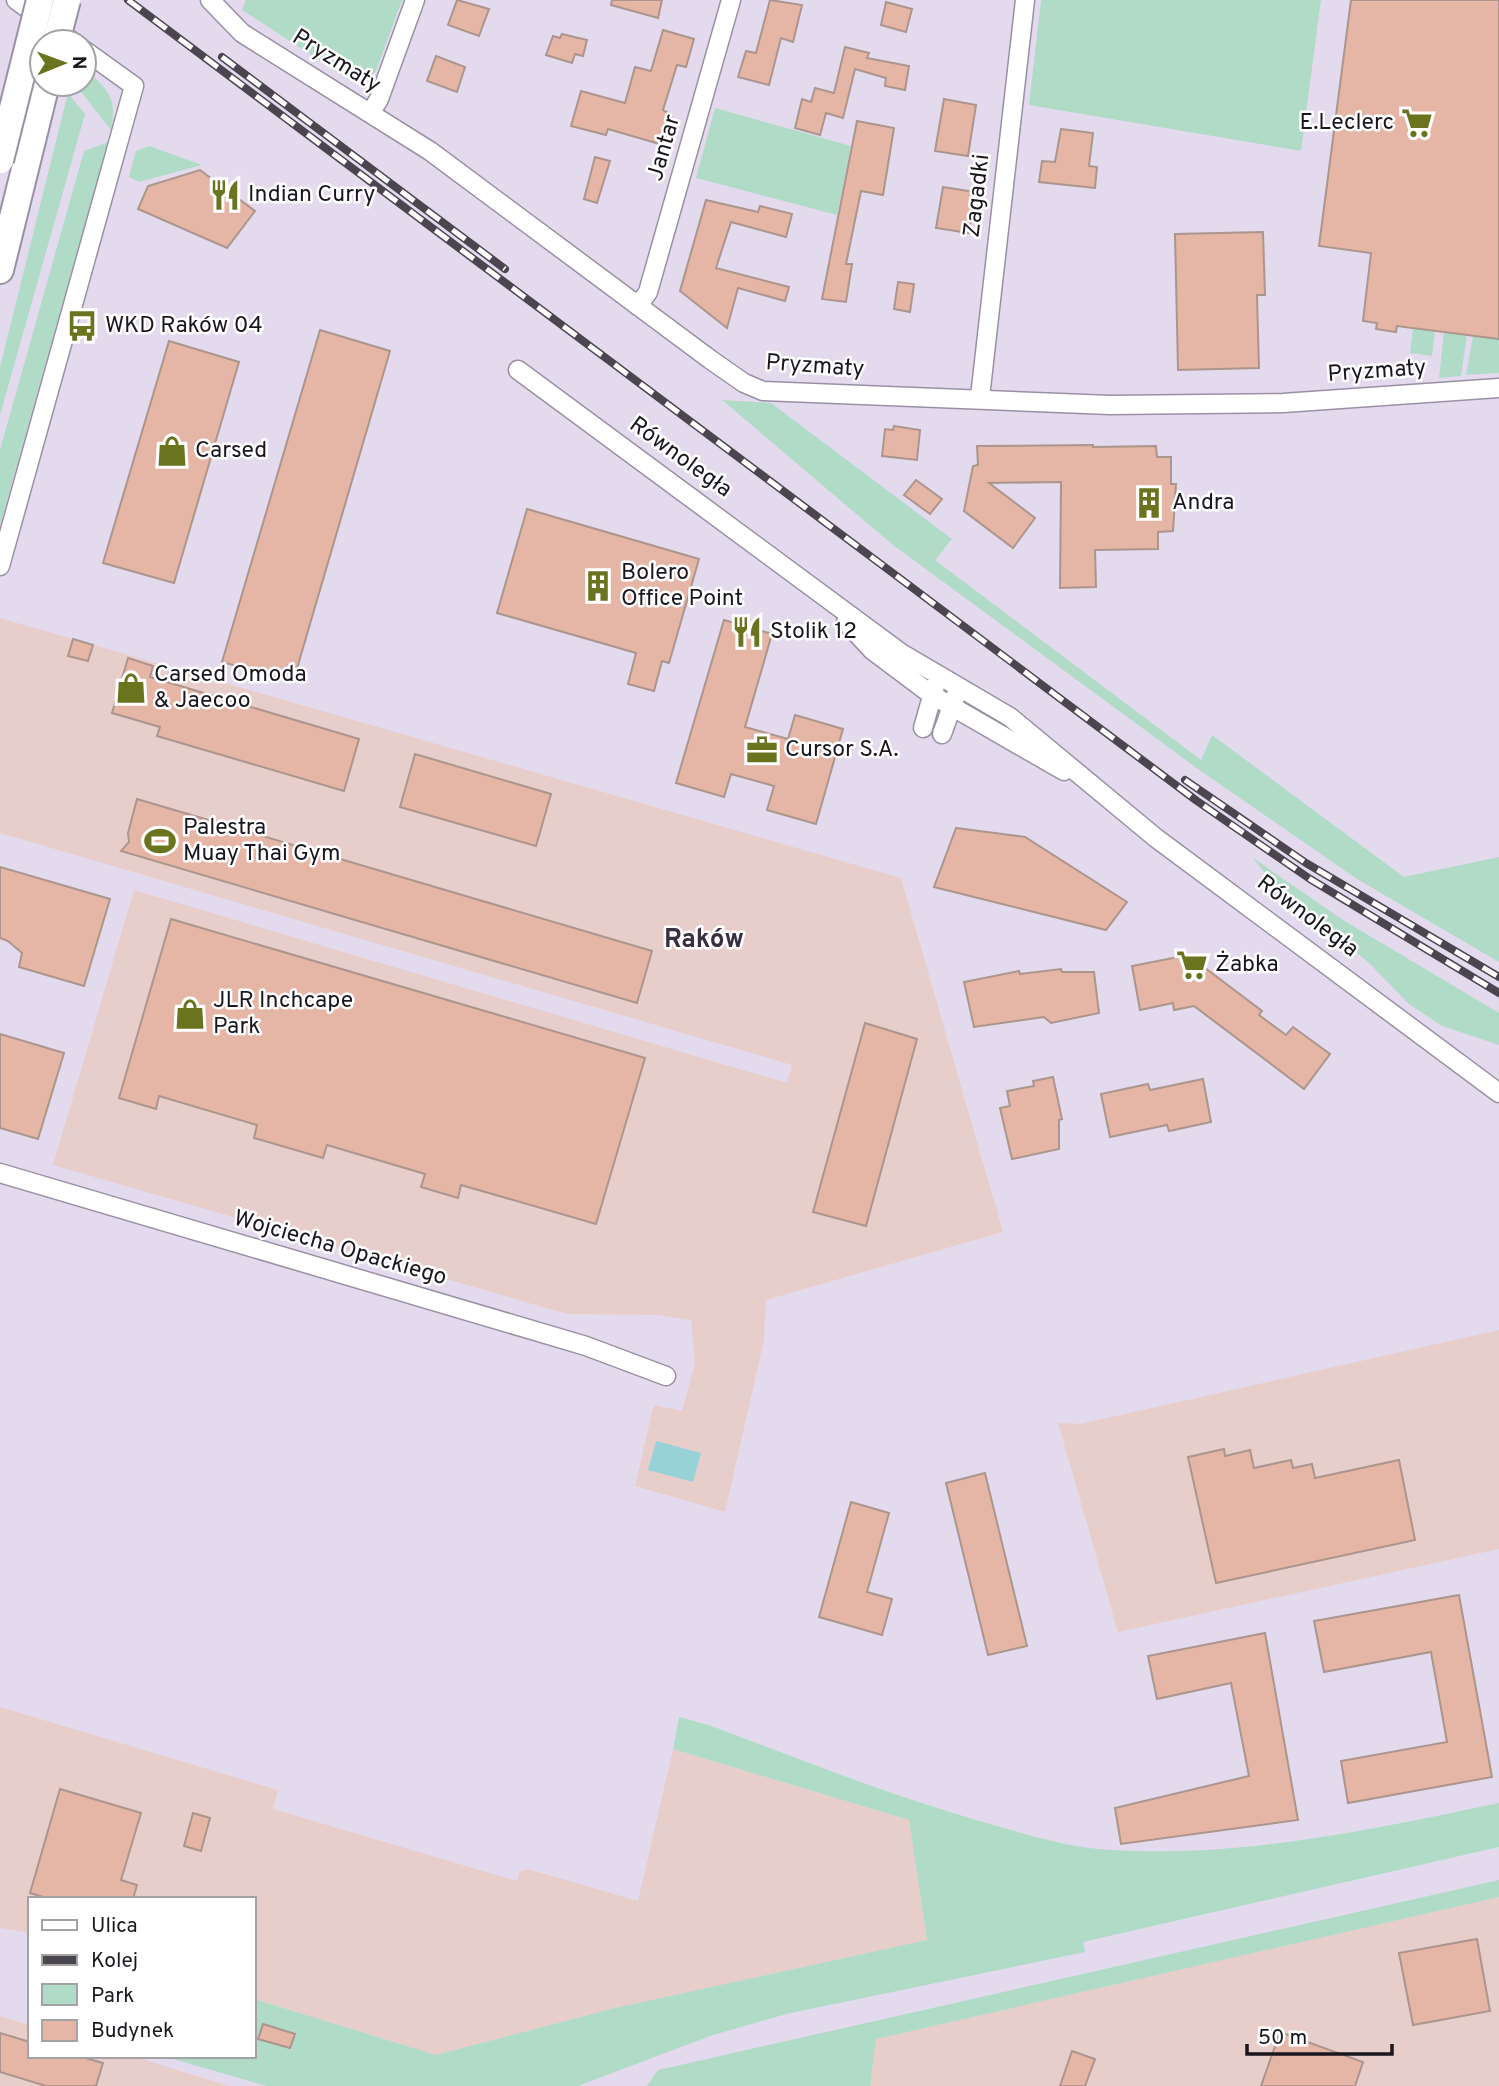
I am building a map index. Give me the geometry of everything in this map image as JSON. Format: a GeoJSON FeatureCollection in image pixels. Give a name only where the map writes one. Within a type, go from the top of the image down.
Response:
{"type":"FeatureCollection","features":[{"type":"Feature","properties":{"kind":"main road"},"geometry":{"type":"LineString","coordinates":[[0,160],[48,22],[67,0]]}},
{"type":"Feature","properties":{"kind":"main road"},"geometry":{"type":"LineString","coordinates":[[0,270],[43,98]]}},
{"type":"Feature","properties":{"kind":"street"},"geometry":{"type":"LineString","coordinates":[[16,0],[48,22]]}},
{"type":"Feature","properties":{"kind":"street","name":"Pryzmaty"},"geometry":{"type":"LineString","coordinates":[[210,0],[242,33],[430,151],[744,383],[763,391],[808,395],[980,397],[1110,405],[1246,404],[1499,387]]}},
{"type":"Feature","properties":{"kind":"street"},"geometry":{"type":"LineString","coordinates":[[371,112],[379,99],[415,0]]}},
{"type":"Feature","properties":{"kind":"street","name":"Jantar"},"geometry":{"type":"LineString","coordinates":[[638,306],[648,292],[731,0]]}},
{"type":"Feature","properties":{"kind":"street","name":"Zagadki"},"geometry":{"type":"LineString","coordinates":[[980,397],[1026,0]]}},
{"type":"Feature","properties":{"kind":"street"},"geometry":{"type":"LineString","coordinates":[[0,566],[134,86],[98,60]]}},
{"type":"Feature","properties":{"kind":"street","name":"Równoległa"},"geometry":{"type":"LineString","coordinates":[[518,370],[901,653],[938,676],[956,696]]}},
{"type":"Feature","properties":{"kind":"street","name":"Równoległa"},"geometry":{"type":"LineString","coordinates":[[813,586],[872,650],[932,695],[956,696],[1010,717],[1085,782],[1499,1093]]}},
{"type":"Feature","properties":{"kind":"street"},"geometry":{"type":"LineString","coordinates":[[923,728],[938,676]]}},
{"type":"Feature","properties":{"kind":"street"},"geometry":{"type":"LineString","coordinates":[[942,734],[956,696]]}},
{"type":"Feature","properties":{"kind":"street","name":"Wojciecha Opackiego"},"geometry":{"type":"LineString","coordinates":[[0,1173],[586,1346],[666,1376]]}},
{"type":"Feature","properties":{"kind":"shaded area"},"geometry":{"type":"Polygon","coordinates":[[[0,618],[901,878],[1003,1232],[766,1300],[764,1340],[725,1512],[635,1486],[654,1405],[682,1411],[695,1364],[691,1320],[657,1315],[567,1314],[53,1165],[134,890],[787,1083],[792,1065],[0,833],[0,618]]]}},
{"type":"Feature","properties":{"kind":"shaded area"},"geometry":{"type":"Polygon","coordinates":[[[1499,1330],[1499,1549],[1118,1632],[1058,1423],[1080,1424],[1499,1330]]]}},
{"type":"Feature","properties":{"kind":"shaded area"},"geometry":{"type":"Polygon","coordinates":[[[656,1441],[701,1453],[693,1482],[648,1470],[656,1441]]]}},
{"type":"Feature","properties":{"kind":"shaded area"},"geometry":{"type":"Polygon","coordinates":[[[0,1707],[278,1790],[273,1809],[517,1881],[520,1871],[528,1869],[638,1901],[673,1749],[909,1820],[927,1940],[615,2008],[436,2055],[256,2000],[256,1897],[28,1897],[28,1933],[0,1928],[0,1707]]]}},
{"type":"Feature","properties":{"kind":"shaded area"},"geometry":{"type":"Polygon","coordinates":[[[1499,1897],[1499,2086],[870,2086],[875,2039],[1499,1897]]]}},
{"type":"Feature","properties":{"kind":"shaded area"},"geometry":{"type":"Polygon","coordinates":[[[0,2016],[28,2024],[28,2058],[138,2058],[229,2086],[0,2086],[0,2016]]]}},
{"type":"Feature","properties":{"kind":"green space"},"geometry":{"type":"Polygon","coordinates":[[[246,0],[402,0],[376,71],[364,83],[351,81],[242,10],[246,0]]]}},
{"type":"Feature","properties":{"kind":"green space"},"geometry":{"type":"Polygon","coordinates":[[[1041,0],[1321,0],[1301,151],[1029,105],[1041,0]]]}},
{"type":"Feature","properties":{"kind":"green space"},"geometry":{"type":"Polygon","coordinates":[[[98,81],[112,102],[111,130],[86,98],[98,98],[98,81]]]}},
{"type":"Feature","properties":{"kind":"green space"},"geometry":{"type":"Polygon","coordinates":[[[67,98],[72,98],[85,114],[0,415],[0,367],[67,98]]]}},
{"type":"Feature","properties":{"kind":"green space"},"geometry":{"type":"Polygon","coordinates":[[[715,108],[851,146],[837,215],[696,178],[715,108]]]}},
{"type":"Feature","properties":{"kind":"green space"},"geometry":{"type":"Polygon","coordinates":[[[108,142],[0,525],[0,450],[84,151],[108,142]]]}},
{"type":"Feature","properties":{"kind":"green space"},"geometry":{"type":"Polygon","coordinates":[[[149,146],[202,165],[139,182],[129,177],[136,151],[149,146]]]}},
{"type":"Feature","properties":{"kind":"green space"},"geometry":{"type":"Polygon","coordinates":[[[1413,328],[1435,331],[1432,356],[1410,353],[1413,328]]]}},
{"type":"Feature","properties":{"kind":"green space"},"geometry":{"type":"Polygon","coordinates":[[[1444,332],[1467,335],[1461,376],[1439,378],[1444,332]]]}},
{"type":"Feature","properties":{"kind":"green space"},"geometry":{"type":"Polygon","coordinates":[[[1473,336],[1499,339],[1499,373],[1466,375],[1473,336]]]}},
{"type":"Feature","properties":{"kind":"green space"},"geometry":{"type":"Polygon","coordinates":[[[722,400],[771,403],[952,539],[935,560],[1201,760],[1212,735],[1404,877],[1499,857],[1499,962],[1357,879],[1198,769],[893,545],[722,400]]]}},
{"type":"Feature","properties":{"kind":"green space"},"geometry":{"type":"Polygon","coordinates":[[[1253,858],[1343,920],[1499,1013],[1499,1045],[1442,1026],[1409,1004],[1369,963],[1313,916],[1283,896],[1253,858]]]}},
{"type":"Feature","properties":{"kind":"green space"},"geometry":{"type":"Polygon","coordinates":[[[679,1717],[709,1725],[954,1813],[1030,1836],[1099,1849],[1149,1851],[1250,1846],[1351,1832],[1499,1803],[1499,1847],[1083,1942],[1085,1952],[786,2014],[710,2036],[578,2086],[266,2086],[170,2058],[256,2058],[256,2000],[436,2055],[615,2008],[927,1940],[909,1820],[673,1749],[679,1717]]]}},
{"type":"Feature","properties":{"kind":"green space"},"geometry":{"type":"Polygon","coordinates":[[[1499,1880],[1499,1897],[876,2039],[870,2086],[647,2086],[658,2070],[1499,1880]]]}},
{"type":"Feature","properties":{"kind":"building"},"geometry":{"type":"Polygon","coordinates":[[[457,0],[489,9],[479,36],[448,25],[457,0]]]}},
{"type":"Feature","properties":{"kind":"building"},"geometry":{"type":"Polygon","coordinates":[[[612,0],[662,0],[658,18],[611,5],[612,0]]]}},
{"type":"Feature","properties":{"kind":"building"},"geometry":{"type":"Polygon","coordinates":[[[770,0],[802,5],[793,42],[781,38],[769,85],[738,77],[746,51],[756,53],[770,0]]]}},
{"type":"Feature","properties":{"kind":"building","name":"E.Leclerc"},"geometry":{"type":"Polygon","coordinates":[[[1351,0],[1499,0],[1499,339],[1397,326],[1396,332],[1376,329],[1377,323],[1363,321],[1371,253],[1319,246],[1351,0]]]}},
{"type":"Feature","properties":{"kind":"building"},"geometry":{"type":"Polygon","coordinates":[[[886,2],[912,9],[906,32],[881,25],[886,2]]]}},
{"type":"Feature","properties":{"kind":"building"},"geometry":{"type":"Polygon","coordinates":[[[663,30],[694,39],[686,67],[677,65],[663,110],[672,115],[663,145],[608,129],[606,135],[571,126],[581,91],[625,103],[635,67],[651,71],[663,30]]]}},
{"type":"Feature","properties":{"kind":"building"},"geometry":{"type":"Polygon","coordinates":[[[562,34],[587,40],[583,56],[575,54],[572,63],[546,55],[553,36],[560,38],[562,34]]]}},
{"type":"Feature","properties":{"kind":"building"},"geometry":{"type":"Polygon","coordinates":[[[845,47],[869,53],[867,58],[909,66],[905,90],[885,86],[886,78],[855,69],[843,118],[826,113],[820,135],[795,128],[802,99],[811,102],[815,88],[834,93],[845,47]]]}},
{"type":"Feature","properties":{"kind":"building"},"geometry":{"type":"Polygon","coordinates":[[[436,56],[465,67],[457,92],[427,81],[436,56]]]}},
{"type":"Feature","properties":{"kind":"building"},"geometry":{"type":"Polygon","coordinates":[[[944,99],[976,105],[968,156],[935,151],[944,99]]]}},
{"type":"Feature","properties":{"kind":"building"},"geometry":{"type":"Polygon","coordinates":[[[857,121],[894,128],[883,195],[861,191],[846,264],[852,264],[846,302],[822,299],[857,121]]]}},
{"type":"Feature","properties":{"kind":"building"},"geometry":{"type":"Polygon","coordinates":[[[1061,129],[1093,133],[1089,166],[1097,167],[1095,188],[1039,182],[1042,161],[1055,162],[1061,129]]]}},
{"type":"Feature","properties":{"kind":"building"},"geometry":{"type":"Polygon","coordinates":[[[595,157],[610,161],[597,203],[584,199],[595,157]]]}},
{"type":"Feature","properties":{"kind":"building"},"geometry":{"type":"Polygon","coordinates":[[[200,170],[255,211],[227,248],[138,209],[148,186],[200,170]]]}},
{"type":"Feature","properties":{"kind":"building"},"geometry":{"type":"Polygon","coordinates":[[[943,187],[975,192],[969,233],[936,228],[943,187]]]}},
{"type":"Feature","properties":{"kind":"building"},"geometry":{"type":"Polygon","coordinates":[[[706,200],[758,212],[760,206],[792,214],[786,237],[731,222],[716,268],[789,287],[785,301],[738,288],[727,328],[680,291],[706,200]]]}},
{"type":"Feature","properties":{"kind":"building"},"geometry":{"type":"Polygon","coordinates":[[[1263,232],[1265,295],[1257,295],[1259,368],[1178,370],[1175,234],[1263,232]]]}},
{"type":"Feature","properties":{"kind":"building"},"geometry":{"type":"Polygon","coordinates":[[[898,282],[914,284],[910,312],[894,309],[898,282]]]}},
{"type":"Feature","properties":{"kind":"building"},"geometry":{"type":"Polygon","coordinates":[[[320,330],[390,351],[293,682],[222,662],[320,330]]]}},
{"type":"Feature","properties":{"kind":"building"},"geometry":{"type":"Polygon","coordinates":[[[169,341],[239,362],[174,583],[103,563],[169,341]]]}},
{"type":"Feature","properties":{"kind":"building"},"geometry":{"type":"Polygon","coordinates":[[[894,426],[920,430],[917,460],[882,456],[885,429],[893,430],[894,426]]]}},
{"type":"Feature","properties":{"kind":"building"},"geometry":{"type":"Polygon","coordinates":[[[977,446],[1156,446],[1157,457],[1171,457],[1171,484],[1176,484],[1173,531],[1158,532],[1158,549],[1095,550],[1096,587],[1060,588],[1061,482],[989,483],[1035,518],[1013,548],[964,511],[973,466],[978,465],[977,446]]]}},
{"type":"Feature","properties":{"kind":"building"},"geometry":{"type":"Polygon","coordinates":[[[916,480],[942,499],[930,514],[904,495],[916,480]]]}},
{"type":"Feature","properties":{"kind":"building","name":"Bolero Office Point"},"geometry":{"type":"Polygon","coordinates":[[[527,509],[699,559],[669,663],[662,661],[654,691],[628,684],[636,653],[497,613],[527,509]]]}},
{"type":"Feature","properties":{"kind":"building"},"geometry":{"type":"Polygon","coordinates":[[[724,620],[772,634],[745,727],[788,739],[795,715],[843,729],[816,824],[767,810],[774,786],[731,774],[724,797],[676,783],[724,620]]]}},
{"type":"Feature","properties":{"kind":"building"},"geometry":{"type":"Polygon","coordinates":[[[73,639],[93,645],[88,661],[68,656],[73,639]]]}},
{"type":"Feature","properties":{"kind":"building"},"geometry":{"type":"Polygon","coordinates":[[[128,658],[153,666],[150,677],[359,739],[344,791],[157,736],[160,727],[112,713],[128,658]]]}},
{"type":"Feature","properties":{"kind":"building"},"geometry":{"type":"Polygon","coordinates":[[[415,754],[551,794],[536,846],[400,807],[415,754]]]}},
{"type":"Feature","properties":{"kind":"building"},"geometry":{"type":"Polygon","coordinates":[[[137,799],[652,951],[637,1003],[121,851],[129,842],[128,833],[137,799]]]}},
{"type":"Feature","properties":{"kind":"building"},"geometry":{"type":"Polygon","coordinates":[[[956,828],[1025,837],[1127,902],[1106,930],[934,887],[956,828]]]}},
{"type":"Feature","properties":{"kind":"building"},"geometry":{"type":"Polygon","coordinates":[[[0,867],[110,899],[84,986],[19,967],[22,953],[0,938],[0,867]]]}},
{"type":"Feature","properties":{"kind":"building"},"geometry":{"type":"Polygon","coordinates":[[[171,919],[645,1058],[596,1224],[461,1185],[458,1198],[421,1187],[425,1174],[327,1145],[323,1158],[254,1138],[257,1125],[159,1096],[156,1109],[119,1098],[171,919]]]}},
{"type":"Feature","properties":{"kind":"building"},"geometry":{"type":"Polygon","coordinates":[[[1188,955],[1262,1011],[1259,1015],[1286,1035],[1293,1027],[1330,1054],[1304,1089],[1194,1006],[1174,1010],[1173,1003],[1140,1010],[1132,966],[1188,955]]]}},
{"type":"Feature","properties":{"kind":"building"},"geometry":{"type":"Polygon","coordinates":[[[1061,969],[1062,972],[1094,972],[1099,1013],[1051,1023],[1044,1017],[974,1027],[964,982],[1019,971],[1020,974],[1061,969]]]}},
{"type":"Feature","properties":{"kind":"building"},"geometry":{"type":"Polygon","coordinates":[[[865,1023],[917,1039],[866,1226],[813,1212],[865,1023]]]}},
{"type":"Feature","properties":{"kind":"building"},"geometry":{"type":"Polygon","coordinates":[[[0,1034],[64,1053],[38,1139],[0,1128],[0,1034]]]}},
{"type":"Feature","properties":{"kind":"building"},"geometry":{"type":"Polygon","coordinates":[[[1053,1077],[1062,1119],[1059,1120],[1059,1149],[1012,1159],[1000,1108],[1010,1106],[1007,1091],[1034,1086],[1033,1081],[1053,1077]]]}},
{"type":"Feature","properties":{"kind":"building"},"geometry":{"type":"Polygon","coordinates":[[[1203,1079],[1211,1122],[1169,1131],[1167,1125],[1110,1137],[1101,1094],[1148,1084],[1150,1090],[1203,1079]]]}},
{"type":"Feature","properties":{"kind":"building"},"geometry":{"type":"Polygon","coordinates":[[[1224,1449],[1225,1456],[1250,1450],[1254,1468],[1291,1460],[1293,1468],[1312,1464],[1315,1478],[1399,1460],[1415,1540],[1216,1583],[1188,1457],[1224,1449]]]}},
{"type":"Feature","properties":{"kind":"building"},"geometry":{"type":"Polygon","coordinates":[[[985,1473],[1027,1646],[988,1655],[946,1483],[985,1473]]]}},
{"type":"Feature","properties":{"kind":"building"},"geometry":{"type":"Polygon","coordinates":[[[851,1502],[889,1513],[867,1592],[892,1599],[882,1635],[819,1617],[851,1502]]]}},
{"type":"Feature","properties":{"kind":"building"},"geometry":{"type":"Polygon","coordinates":[[[1459,1595],[1492,1777],[1348,1803],[1341,1761],[1447,1742],[1431,1652],[1324,1672],[1314,1621],[1459,1595]]]}},
{"type":"Feature","properties":{"kind":"building"},"geometry":{"type":"Polygon","coordinates":[[[1265,1633],[1298,1820],[1121,1844],[1115,1808],[1249,1776],[1231,1683],[1157,1699],[1148,1656],[1265,1633]]]}},
{"type":"Feature","properties":{"kind":"building"},"geometry":{"type":"Polygon","coordinates":[[[60,1789],[141,1813],[121,1880],[137,1885],[134,1897],[43,1897],[30,1893],[60,1789]]]}},
{"type":"Feature","properties":{"kind":"building"},"geometry":{"type":"Polygon","coordinates":[[[193,1813],[210,1818],[201,1851],[184,1846],[193,1813]]]}},
{"type":"Feature","properties":{"kind":"building"},"geometry":{"type":"Polygon","coordinates":[[[1477,1939],[1490,2011],[1413,2025],[1399,1953],[1477,1939]]]}},
{"type":"Feature","properties":{"kind":"building"},"geometry":{"type":"Polygon","coordinates":[[[263,2024],[295,2034],[290,2048],[258,2039],[263,2024]]]}},
{"type":"Feature","properties":{"kind":"building"},"geometry":{"type":"Polygon","coordinates":[[[1280,2032],[1363,2062],[1355,2086],[1261,2086],[1280,2032]]]}},
{"type":"Feature","properties":{"kind":"building"},"geometry":{"type":"Polygon","coordinates":[[[0,2033],[28,2041],[28,2058],[85,2058],[103,2063],[96,2086],[46,2086],[0,2072],[0,2033]]]}},
{"type":"Feature","properties":{"kind":"building"},"geometry":{"type":"Polygon","coordinates":[[[1072,2051],[1095,2059],[1085,2086],[1060,2086],[1072,2051]]]}},
{"type":"Feature","properties":{"kind":"railway"},"geometry":{"type":"LineString","coordinates":[[128,0],[1197,801],[1310,879],[1499,993]]}},
{"type":"Feature","properties":{"kind":"railway"},"geometry":{"type":"LineString","coordinates":[[222,57],[505,269]]}},
{"type":"Feature","properties":{"kind":"railway"},"geometry":{"type":"LineString","coordinates":[[1185,780],[1306,863],[1499,977]]}},
{"type":"Feature","properties":{"kind":"place","name":"E.Leclerc"},"geometry":{"type":"Point","coordinates":[1417,123]}},
{"type":"Feature","properties":{"kind":"place","name":"Indian Curry"},"geometry":{"type":"Point","coordinates":[225,195]}},
{"type":"Feature","properties":{"kind":"place","name":"WKD Raków 04"},"geometry":{"type":"Point","coordinates":[82,326]}},
{"type":"Feature","properties":{"kind":"place","name":"Carsed"},"geometry":{"type":"Point","coordinates":[172,451]}},
{"type":"Feature","properties":{"kind":"place","name":"Andra"},"geometry":{"type":"Point","coordinates":[1149,503]}},
{"type":"Feature","properties":{"kind":"place","name":"Bolero Office Point"},"geometry":{"type":"Point","coordinates":[598,586]}},
{"type":"Feature","properties":{"kind":"place","name":"Stolik 12"},"geometry":{"type":"Point","coordinates":[747,632]}},
{"type":"Feature","properties":{"kind":"place","name":"Carsed Omoda & Jaecoo"},"geometry":{"type":"Point","coordinates":[131,688]}},
{"type":"Feature","properties":{"kind":"place","name":"Cursor S.A."},"geometry":{"type":"Point","coordinates":[762,750]}},
{"type":"Feature","properties":{"kind":"place","name":"Palestra Muay Thai Gym"},"geometry":{"type":"Point","coordinates":[160,841]}},
{"type":"Feature","properties":{"kind":"place","name":"Żabka"},"geometry":{"type":"Point","coordinates":[1192,965]}},
{"type":"Feature","properties":{"kind":"place","name":"JLR Inchcape Park"},"geometry":{"type":"Point","coordinates":[190,1014]}},
{"type":"Feature","properties":{"kind":"district","name":"Raków"},"geometry":{"type":"Point","coordinates":[704,940]}}]}
